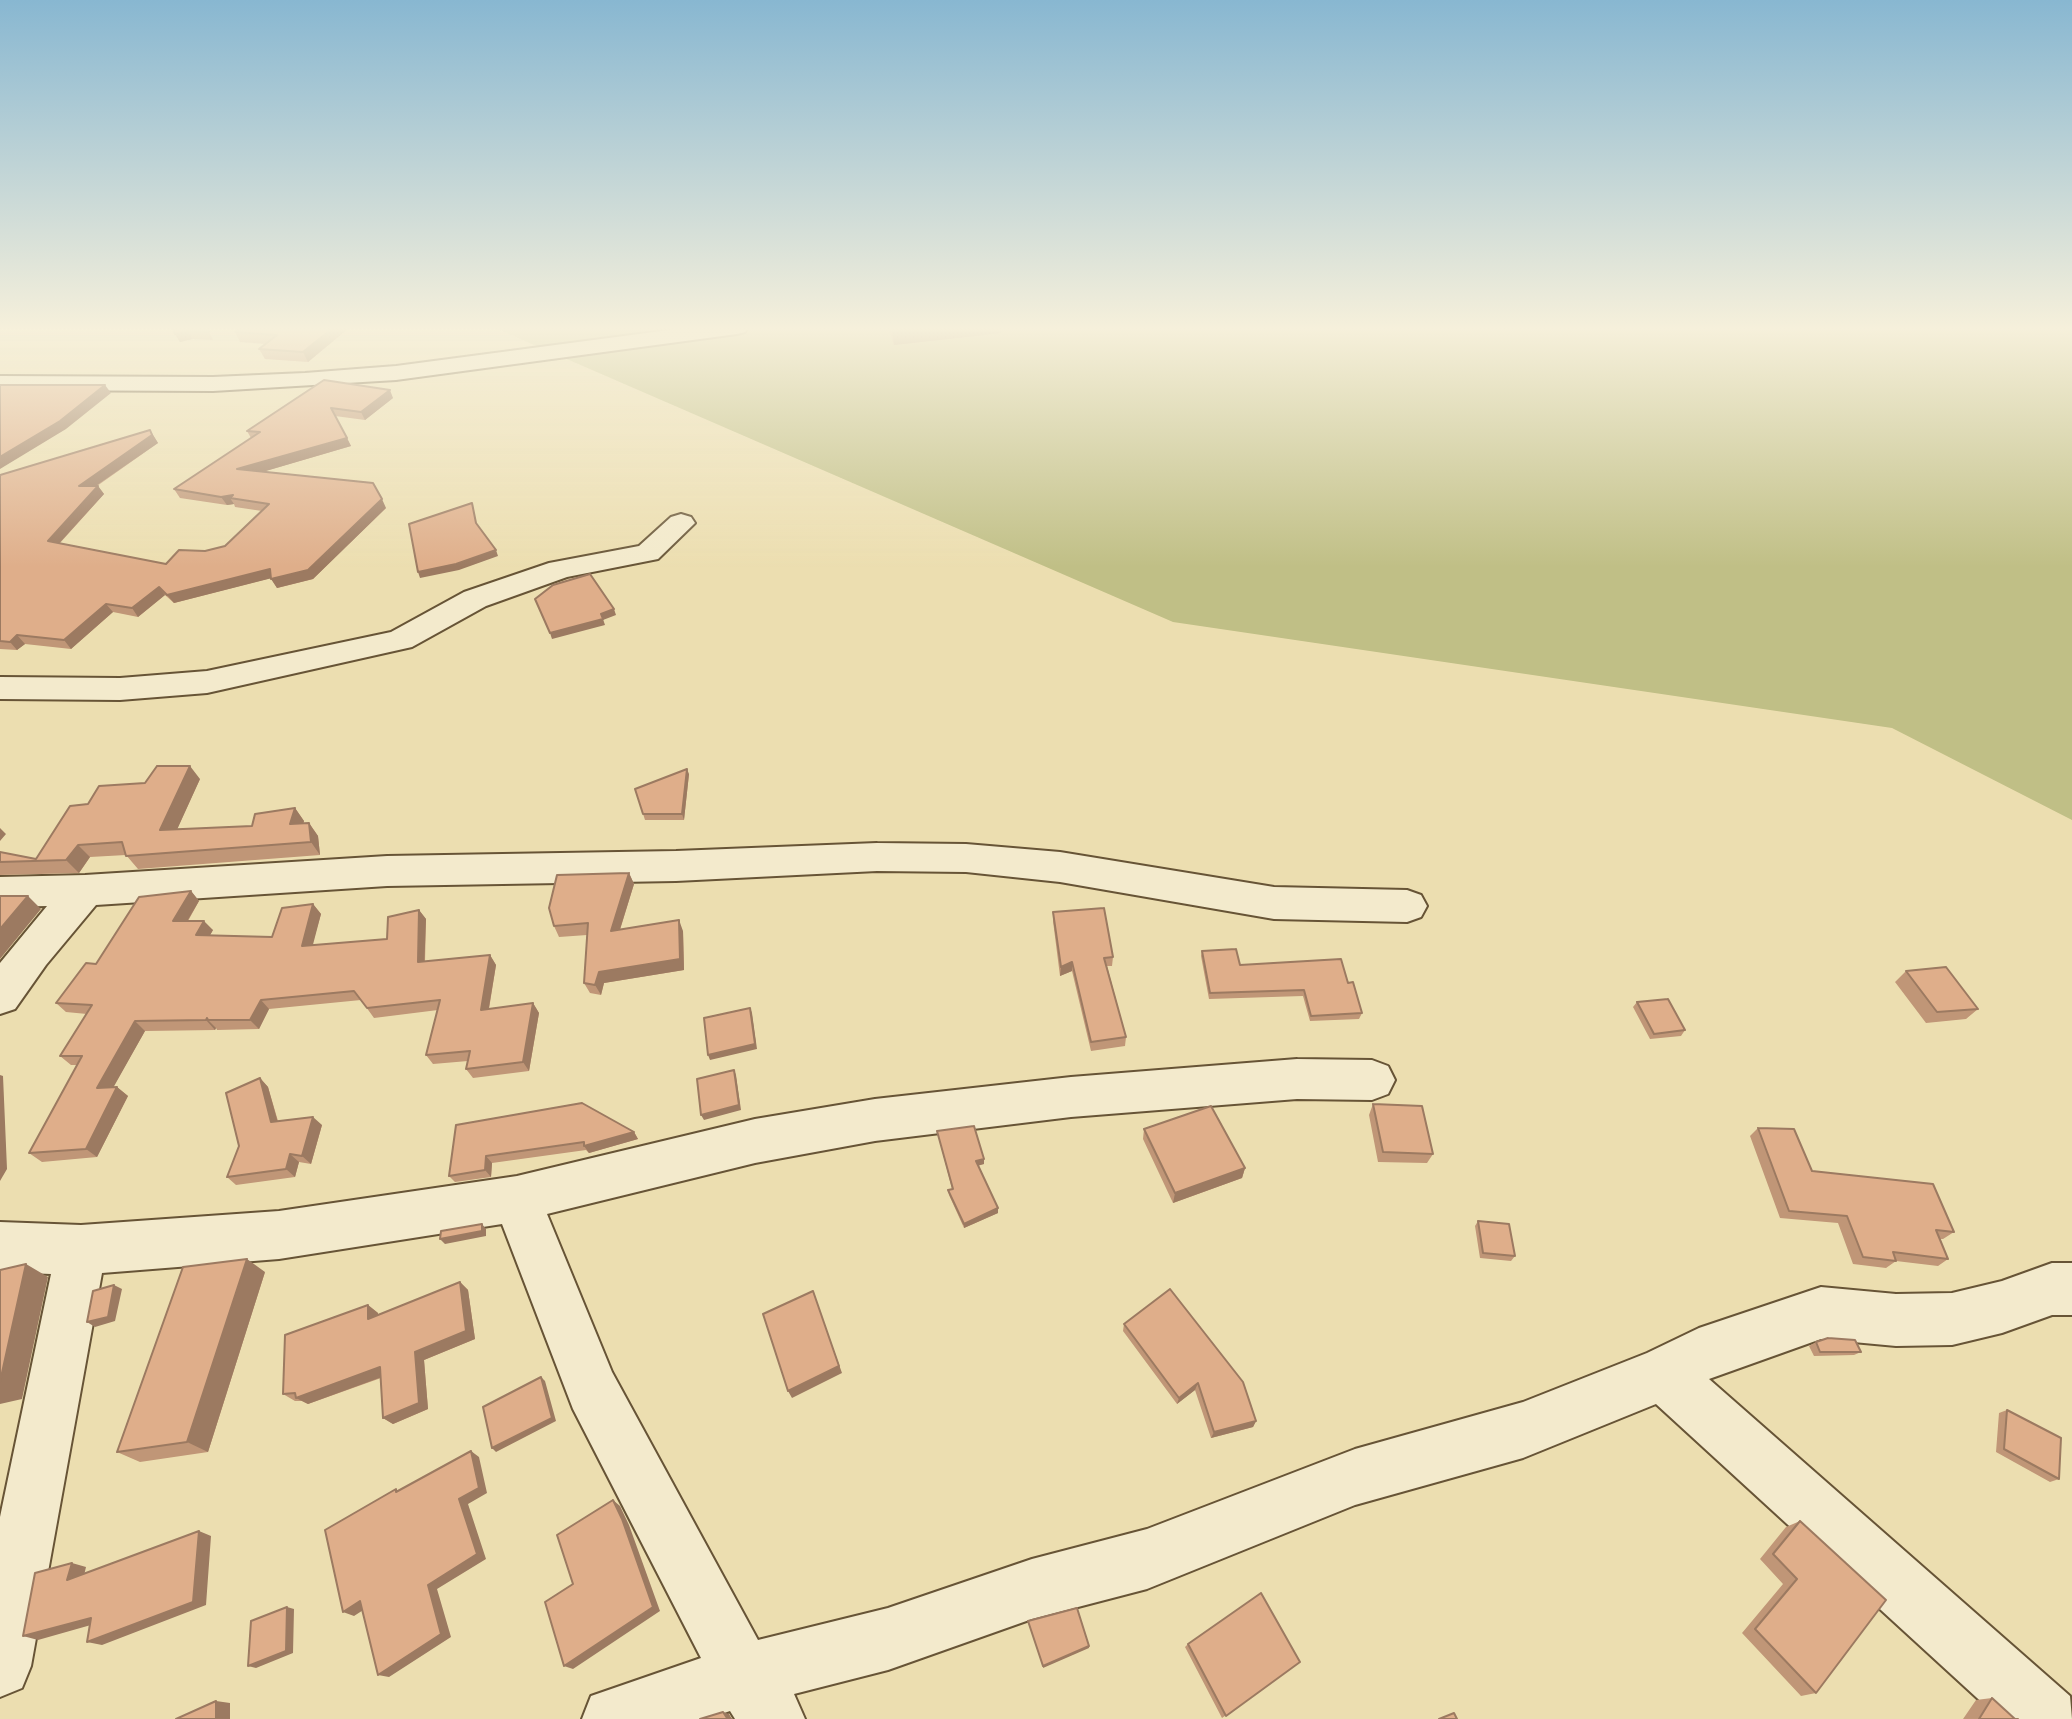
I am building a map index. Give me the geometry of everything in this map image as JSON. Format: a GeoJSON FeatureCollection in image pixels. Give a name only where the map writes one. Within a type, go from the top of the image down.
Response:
{"type":"FeatureCollection","features":[{"type":"Feature","properties":{"kind":"street"},"geometry":{"type":"LineString","coordinates":[[0,688],[120,689],[207,681],[401,640],[487,594],[561,569],[648,553],[681,523]]}},
{"type":"Feature","properties":{"kind":"street"},"geometry":{"type":"LineString","coordinates":[[0,892],[85,890],[387,871],[676,866],[877,857],[966,858],[1060,867],[1274,903],[1407,906]]}},
{"type":"Feature","properties":{"kind":"street"},"geometry":{"type":"LineString","coordinates":[[0,996],[31,953],[85,890]]}},
{"type":"Feature","properties":{"kind":"street"},"geometry":{"type":"LineString","coordinates":[[0,1247],[80,1250],[279,1235],[517,1199],[755,1141],[875,1119],[1098,1094],[1297,1079],[1372,1080]]}},
{"type":"Feature","properties":{"kind":"street"},"geometry":{"type":"LineString","coordinates":[[517,1199],[592,1390],[758,1697]]}},
{"type":"Feature","properties":{"kind":"street"},"geometry":{"type":"LineString","coordinates":[[0,1666],[80,1250]]}},
{"type":"Feature","properties":{"kind":"street"},"geometry":{"type":"LineString","coordinates":[[614,1719],[758,1697],[888,1639],[1032,1589],[1147,1559],[1354,1477],[1523,1430],[1662,1374],[1699,1355],[1821,1313],[1896,1320],[1952,1319],[2002,1307],[2052,1290],[2072,1289]]}},
{"type":"Feature","properties":{"kind":"street"},"geometry":{"type":"LineString","coordinates":[[1662,1374],[2047,1719]]}},
{"type":"Feature","properties":{"kind":"shaded area"},"geometry":{"type":"Polygon","coordinates":[[[678,407],[2072,407],[2072,820],[1892,728],[1173,622],[678,407]]]}},
{"type":"Feature","properties":{"kind":"building"},"geometry":{"type":"Polygon","coordinates":[[[0,407],[77,407],[60,421],[0,457],[0,407]]]}},
{"type":"Feature","properties":{"kind":"building"},"geometry":{"type":"Polygon","coordinates":[[[283,407],[367,407],[361,412],[331,408],[347,438],[237,469],[373,483],[382,499],[308,570],[271,579],[270,569],[167,595],[159,587],[132,608],[106,604],[64,640],[17,635],[10,642],[0,641],[0,475],[150,430],[152,435],[79,486],[98,486],[48,541],[166,564],[179,550],[205,551],[225,546],[269,504],[230,498],[233,495],[221,497],[174,489],[260,432],[247,431],[283,407]]]}},
{"type":"Feature","properties":{"kind":"building"},"geometry":{"type":"Polygon","coordinates":[[[472,503],[476,523],[496,550],[456,564],[418,572],[409,524],[472,503]]]}},
{"type":"Feature","properties":{"kind":"building"},"geometry":{"type":"Polygon","coordinates":[[[590,574],[614,609],[601,614],[603,619],[550,633],[535,599],[553,585],[590,574]]]}},
{"type":"Feature","properties":{"kind":"building"},"geometry":{"type":"Polygon","coordinates":[[[157,766],[190,766],[160,830],[252,826],[255,814],[295,808],[290,824],[309,823],[311,842],[126,856],[122,842],[78,845],[66,860],[0,862],[0,852],[36,859],[70,806],[88,804],[99,786],[145,783],[157,766]]]}},
{"type":"Feature","properties":{"kind":"building"},"geometry":{"type":"Polygon","coordinates":[[[687,769],[682,814],[643,814],[635,789],[687,769]]]}},
{"type":"Feature","properties":{"kind":"building"},"geometry":{"type":"Polygon","coordinates":[[[629,873],[611,931],[679,920],[680,959],[599,972],[595,985],[584,983],[588,923],[554,926],[549,908],[557,875],[629,873]]]}},
{"type":"Feature","properties":{"kind":"building"},"geometry":{"type":"Polygon","coordinates":[[[191,891],[173,921],[204,921],[196,935],[272,937],[282,908],[313,904],[302,946],[387,939],[388,917],[419,910],[418,962],[490,955],[481,1010],[533,1003],[523,1062],[466,1069],[470,1051],[426,1055],[440,1000],[367,1008],[354,991],[261,1000],[250,1020],[207,1018],[135,1021],[97,1088],[117,1087],[86,1149],[29,1153],[82,1056],[60,1056],[92,1005],[56,1003],[86,963],[96,964],[139,897],[191,891]]]}},
{"type":"Feature","properties":{"kind":"building"},"geometry":{"type":"Polygon","coordinates":[[[0,896],[28,896],[0,929],[0,896]]]}},
{"type":"Feature","properties":{"kind":"building"},"geometry":{"type":"Polygon","coordinates":[[[1104,908],[1113,957],[1104,958],[1126,1037],[1091,1042],[1072,962],[1061,967],[1053,912],[1104,908]]]}},
{"type":"Feature","properties":{"kind":"building"},"geometry":{"type":"Polygon","coordinates":[[[1236,949],[1240,965],[1341,959],[1348,983],[1353,982],[1362,1013],[1311,1016],[1304,990],[1210,993],[1202,951],[1236,949]]]}},
{"type":"Feature","properties":{"kind":"building"},"geometry":{"type":"Polygon","coordinates":[[[1946,967],[1978,1009],[1937,1012],[1906,971],[1946,967]]]}},
{"type":"Feature","properties":{"kind":"building"},"geometry":{"type":"Polygon","coordinates":[[[1668,999],[1685,1030],[1654,1034],[1637,1002],[1668,999]]]}},
{"type":"Feature","properties":{"kind":"building"},"geometry":{"type":"Polygon","coordinates":[[[750,1008],[755,1044],[708,1055],[704,1018],[750,1008]]]}},
{"type":"Feature","properties":{"kind":"building"},"geometry":{"type":"Polygon","coordinates":[[[734,1070],[739,1105],[701,1115],[697,1079],[734,1070]]]}},
{"type":"Feature","properties":{"kind":"building"},"geometry":{"type":"Polygon","coordinates":[[[260,1078],[271,1122],[313,1117],[302,1156],[290,1154],[286,1169],[227,1177],[239,1146],[226,1093],[260,1078]]]}},
{"type":"Feature","properties":{"kind":"building"},"geometry":{"type":"Polygon","coordinates":[[[582,1103],[634,1132],[584,1146],[584,1142],[486,1156],[485,1170],[449,1176],[456,1125],[582,1103]]]}},
{"type":"Feature","properties":{"kind":"building"},"geometry":{"type":"Polygon","coordinates":[[[1373,1104],[1422,1106],[1433,1154],[1383,1152],[1373,1104]]]}},
{"type":"Feature","properties":{"kind":"building"},"geometry":{"type":"Polygon","coordinates":[[[1211,1106],[1245,1168],[1175,1193],[1144,1129],[1211,1106]]]}},
{"type":"Feature","properties":{"kind":"building"},"geometry":{"type":"Polygon","coordinates":[[[974,1126],[984,1159],[976,1161],[998,1208],[964,1224],[948,1190],[953,1189],[937,1131],[974,1126]]]}},
{"type":"Feature","properties":{"kind":"building"},"geometry":{"type":"Polygon","coordinates":[[[1758,1128],[1794,1129],[1812,1171],[1933,1184],[1954,1232],[1936,1230],[1948,1259],[1893,1252],[1896,1261],[1863,1257],[1847,1216],[1789,1211],[1758,1128]]]}},
{"type":"Feature","properties":{"kind":"building"},"geometry":{"type":"Polygon","coordinates":[[[1478,1221],[1509,1224],[1515,1256],[1483,1253],[1478,1221]]]}},
{"type":"Feature","properties":{"kind":"building"},"geometry":{"type":"Polygon","coordinates":[[[482,1224],[482,1231],[440,1239],[441,1231],[482,1224]]]}},
{"type":"Feature","properties":{"kind":"building"},"geometry":{"type":"Polygon","coordinates":[[[247,1259],[187,1442],[117,1452],[183,1267],[247,1259]]]}},
{"type":"Feature","properties":{"kind":"building"},"geometry":{"type":"Polygon","coordinates":[[[26,1264],[0,1382],[0,1270],[26,1264]]]}},
{"type":"Feature","properties":{"kind":"building"},"geometry":{"type":"Polygon","coordinates":[[[460,1282],[466,1331],[415,1352],[419,1403],[383,1418],[380,1367],[296,1398],[295,1393],[283,1394],[285,1335],[368,1305],[368,1319],[460,1282]]]}},
{"type":"Feature","properties":{"kind":"building"},"geometry":{"type":"Polygon","coordinates":[[[114,1285],[108,1317],[87,1322],[93,1291],[114,1285]]]}},
{"type":"Feature","properties":{"kind":"building"},"geometry":{"type":"Polygon","coordinates":[[[1170,1289],[1243,1382],[1256,1421],[1214,1432],[1198,1383],[1179,1398],[1124,1324],[1170,1289]]]}},
{"type":"Feature","properties":{"kind":"building"},"geometry":{"type":"Polygon","coordinates":[[[813,1291],[839,1366],[788,1391],[763,1314],[813,1291]]]}},
{"type":"Feature","properties":{"kind":"building"},"geometry":{"type":"Polygon","coordinates":[[[1828,1338],[1855,1340],[1861,1352],[1820,1352],[1816,1342],[1828,1338]]]}},
{"type":"Feature","properties":{"kind":"building"},"geometry":{"type":"Polygon","coordinates":[[[541,1377],[552,1418],[492,1448],[483,1407],[541,1377]]]}},
{"type":"Feature","properties":{"kind":"building"},"geometry":{"type":"Polygon","coordinates":[[[2007,1410],[2061,1438],[2059,1479],[2004,1449],[2007,1410]]]}},
{"type":"Feature","properties":{"kind":"building"},"geometry":{"type":"Polygon","coordinates":[[[471,1451],[479,1488],[459,1499],[477,1554],[428,1585],[441,1634],[378,1675],[360,1601],[343,1612],[325,1530],[396,1489],[396,1492],[471,1451]]]}},
{"type":"Feature","properties":{"kind":"building"},"geometry":{"type":"Polygon","coordinates":[[[613,1500],[653,1607],[564,1666],[545,1602],[573,1584],[557,1535],[613,1500]]]}},
{"type":"Feature","properties":{"kind":"building"},"geometry":{"type":"Polygon","coordinates":[[[1800,1521],[1886,1600],[1816,1693],[1755,1629],[1797,1579],[1773,1554],[1800,1521]]]}},
{"type":"Feature","properties":{"kind":"building"},"geometry":{"type":"Polygon","coordinates":[[[199,1531],[193,1602],[87,1642],[91,1618],[23,1636],[35,1573],[72,1563],[67,1580],[199,1531]]]}},
{"type":"Feature","properties":{"kind":"building"},"geometry":{"type":"Polygon","coordinates":[[[1261,1593],[1300,1662],[1226,1716],[1188,1644],[1261,1593]]]}},
{"type":"Feature","properties":{"kind":"building"},"geometry":{"type":"Polygon","coordinates":[[[287,1607],[286,1651],[248,1666],[251,1621],[287,1607]]]}},
{"type":"Feature","properties":{"kind":"building"},"geometry":{"type":"Polygon","coordinates":[[[1077,1608],[1089,1646],[1043,1666],[1028,1621],[1077,1608]]]}},
{"type":"Feature","properties":{"kind":"building"},"geometry":{"type":"Polygon","coordinates":[[[1992,1698],[2015,1719],[1979,1719],[1992,1698]]]}},
{"type":"Feature","properties":{"kind":"building"},"geometry":{"type":"Polygon","coordinates":[[[216,1701],[216,1719],[176,1719],[216,1701]]]}},
{"type":"Feature","properties":{"kind":"building"},"geometry":{"type":"Polygon","coordinates":[[[723,1712],[731,1719],[700,1719],[723,1712]]]}},
{"type":"Feature","properties":{"kind":"building"},"geometry":{"type":"Polygon","coordinates":[[[1454,1713],[1457,1719],[1439,1719],[1454,1713]]]}}]}
